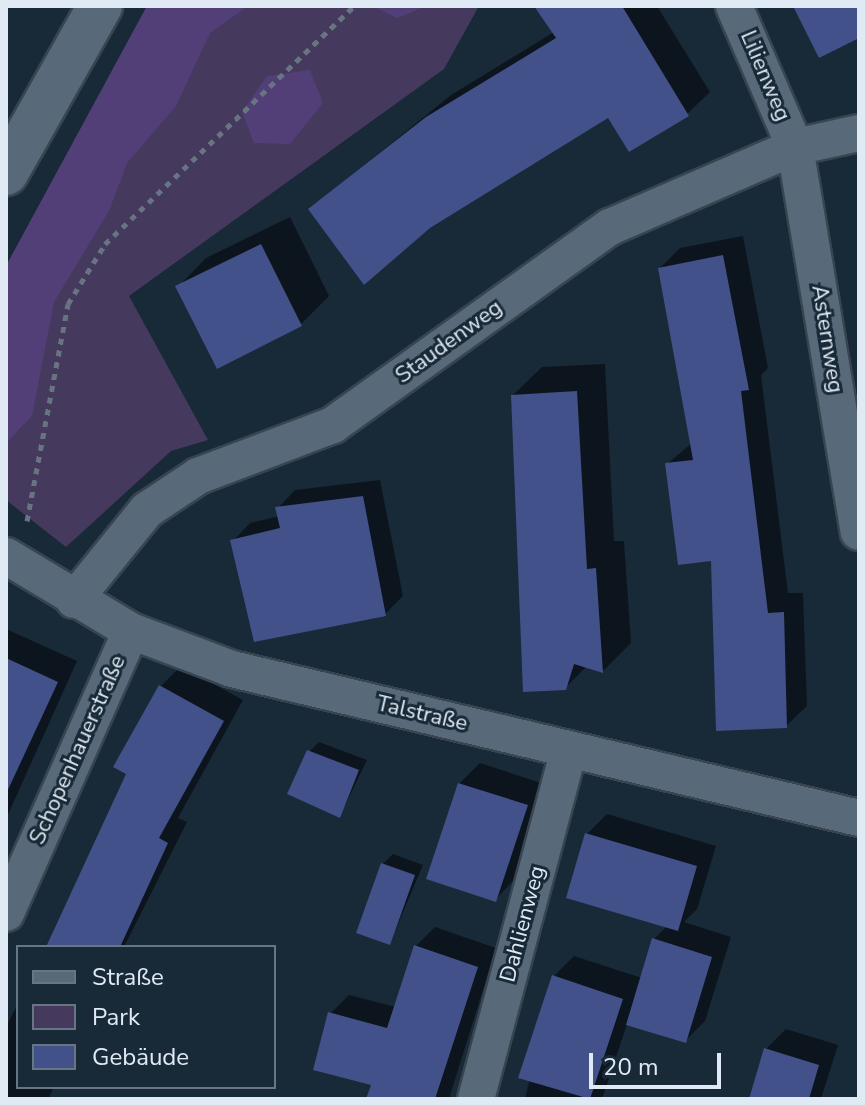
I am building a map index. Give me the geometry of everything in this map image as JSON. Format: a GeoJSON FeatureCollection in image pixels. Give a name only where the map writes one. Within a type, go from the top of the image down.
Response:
{"type":"FeatureCollection","features":[{"type":"Feature","properties":{"kind":"street"},"geometry":{"type":"LineString","coordinates":[[6,173],[100,6]]}},
{"type":"Feature","properties":{"kind":"street","name":"Lilienweg"},"geometry":{"type":"LineString","coordinates":[[734,6],[795,147]]}},
{"type":"Feature","properties":{"kind":"street","name":"Staudenweg"},"geometry":{"type":"LineString","coordinates":[[74,600],[147,510],[198,476],[333,425],[610,227],[795,147],[859,133]]}},
{"type":"Feature","properties":{"kind":"street","name":"Asternweg"},"geometry":{"type":"LineString","coordinates":[[795,147],[859,532]]}},
{"type":"Feature","properties":{"kind":"street","name":"Talstraße"},"geometry":{"type":"LineString","coordinates":[[7,557],[74,600],[131,631],[232,669],[859,818]]}},
{"type":"Feature","properties":{"kind":"street","name":"Schopenhauerstraße"},"geometry":{"type":"LineString","coordinates":[[6,913],[131,631]]}},
{"type":"Feature","properties":{"kind":"street","name":"Dahlienweg"},"geometry":{"type":"LineString","coordinates":[[476,1099],[569,749]]}},
{"type":"Feature","properties":{"kind":"path"},"geometry":{"type":"LineString","coordinates":[[7,557],[30,513],[68,304],[105,244],[354,6]]}},
{"type":"Feature","properties":{"kind":"green space"},"geometry":{"type":"Polygon","coordinates":[[[147,6],[479,6],[444,69],[129,296],[208,440],[171,451],[66,547],[6,500],[6,266],[147,6]]]}},
{"type":"Feature","properties":{"kind":"shaded area"},"geometry":{"type":"Polygon","coordinates":[[[147,6],[248,6],[210,33],[176,106],[127,163],[109,211],[54,302],[32,416],[6,443],[6,266],[147,6]]]}},
{"type":"Feature","properties":{"kind":"shaded area"},"geometry":{"type":"Polygon","coordinates":[[[372,6],[426,6],[397,18],[372,6]]]}},
{"type":"Feature","properties":{"kind":"shaded area"},"geometry":{"type":"Polygon","coordinates":[[[310,70],[323,103],[290,144],[254,143],[242,112],[267,76],[310,70]]]}},
{"type":"Feature","properties":{"kind":"building"},"geometry":{"type":"Polygon","coordinates":[[[534,6],[622,6],[689,116],[629,152],[608,118],[430,228],[364,285],[308,209],[426,117],[556,38],[534,6]]]}},
{"type":"Feature","properties":{"kind":"building"},"geometry":{"type":"Polygon","coordinates":[[[793,6],[859,6],[859,38],[819,58],[793,6]]]}},
{"type":"Feature","properties":{"kind":"building"},"geometry":{"type":"Polygon","coordinates":[[[261,244],[302,326],[217,369],[175,286],[261,244]]]}},
{"type":"Feature","properties":{"kind":"building"},"geometry":{"type":"Polygon","coordinates":[[[723,255],[749,390],[741,391],[768,613],[784,612],[787,728],[716,731],[711,561],[678,565],[665,463],[693,460],[658,268],[723,255]]]}},
{"type":"Feature","properties":{"kind":"building"},"geometry":{"type":"Polygon","coordinates":[[[577,391],[587,569],[596,568],[603,673],[574,664],[566,690],[523,692],[511,395],[577,391]]]}},
{"type":"Feature","properties":{"kind":"building"},"geometry":{"type":"Polygon","coordinates":[[[363,496],[386,616],[254,642],[230,540],[280,528],[275,507],[363,496]]]}},
{"type":"Feature","properties":{"kind":"building"},"geometry":{"type":"Polygon","coordinates":[[[6,658],[58,682],[6,794],[6,658]]]}},
{"type":"Feature","properties":{"kind":"building"},"geometry":{"type":"Polygon","coordinates":[[[159,685],[224,721],[159,838],[168,843],[121,945],[47,945],[126,774],[113,767],[159,685]]]}},
{"type":"Feature","properties":{"kind":"building"},"geometry":{"type":"Polygon","coordinates":[[[307,750],[359,770],[340,818],[287,794],[307,750]]]}},
{"type":"Feature","properties":{"kind":"building"},"geometry":{"type":"Polygon","coordinates":[[[458,783],[528,805],[496,902],[426,879],[458,783]]]}},
{"type":"Feature","properties":{"kind":"building"},"geometry":{"type":"Polygon","coordinates":[[[585,833],[697,866],[678,931],[566,898],[585,833]]]}},
{"type":"Feature","properties":{"kind":"building"},"geometry":{"type":"Polygon","coordinates":[[[381,863],[415,875],[390,945],[356,933],[381,863]]]}},
{"type":"Feature","properties":{"kind":"building"},"geometry":{"type":"Polygon","coordinates":[[[652,938],[712,957],[686,1043],[626,1025],[652,938]]]}},
{"type":"Feature","properties":{"kind":"building"},"geometry":{"type":"Polygon","coordinates":[[[414,945],[478,967],[435,1099],[366,1099],[371,1085],[313,1070],[328,1012],[387,1028],[414,945]]]}},
{"type":"Feature","properties":{"kind":"building"},"geometry":{"type":"Polygon","coordinates":[[[552,975],[623,999],[590,1099],[518,1078],[552,975]]]}},
{"type":"Feature","properties":{"kind":"building"},"geometry":{"type":"Polygon","coordinates":[[[764,1048],[819,1065],[809,1099],[749,1099],[764,1048]]]}}]}
